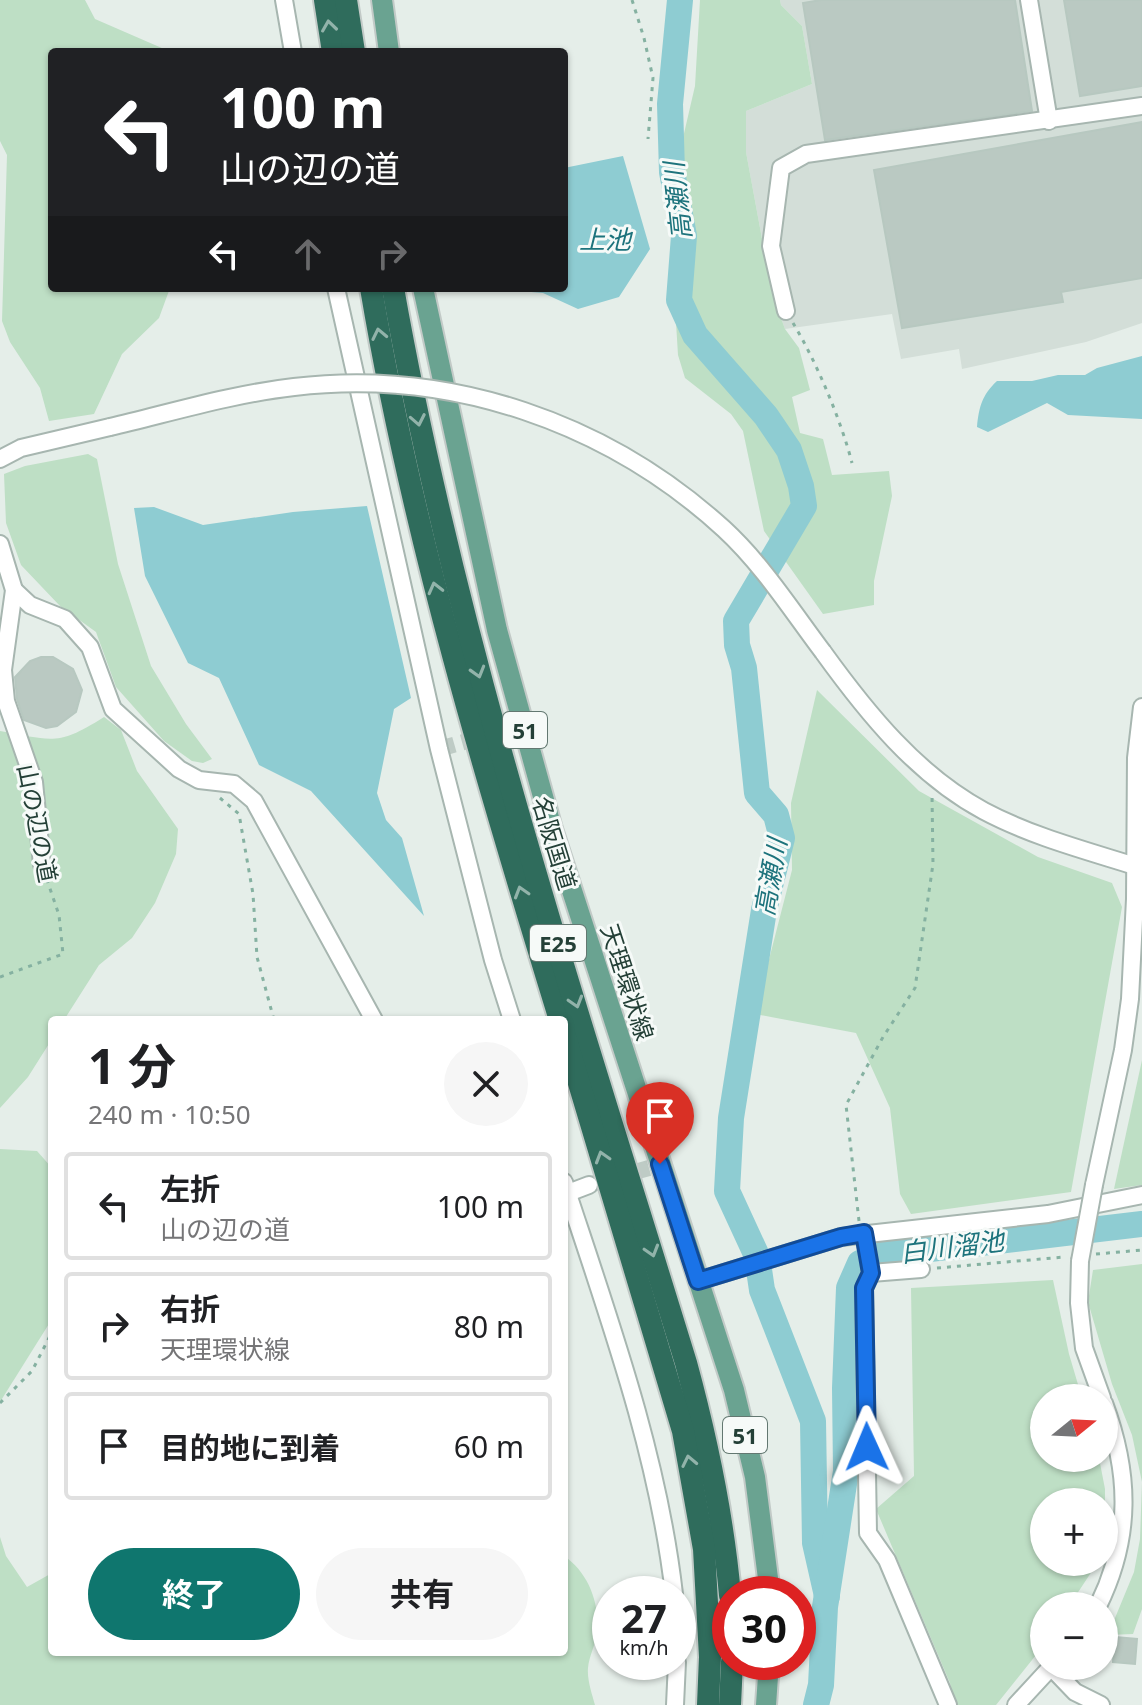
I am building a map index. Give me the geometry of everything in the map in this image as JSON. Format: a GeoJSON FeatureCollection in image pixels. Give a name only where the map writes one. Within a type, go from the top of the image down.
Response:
{"type":"FeatureCollection","features":[{"type":"Feature","properties":{"kind":"highway"},"geometry":{"type":"LineString","coordinates":[[325,0],[332,48]]}},
{"type":"Feature","properties":{"kind":"highway"},"geometry":{"type":"LineString","coordinates":[[346,0],[353,48]]}},
{"type":"Feature","properties":{"kind":"highway","name":"名阪国道"},"geometry":{"type":"LineString","coordinates":[[372,292],[424,544],[455,663],[559,1016]]}},
{"type":"Feature","properties":{"kind":"highway","name":"名阪国道"},"geometry":{"type":"LineString","coordinates":[[394,292],[423,445],[474,658],[686,1363],[717,1489],[728,1576]]}},
{"type":"Feature","properties":{"kind":"highway"},"geometry":{"type":"LineString","coordinates":[[568,1046],[683,1431],[704,1549],[709,1607],[708,1705]]}},
{"type":"Feature","properties":{"kind":"highway"},"geometry":{"type":"LineString","coordinates":[[696,1493],[701,1602],[699,1705]]}},
{"type":"Feature","properties":{"kind":"highway"},"geometry":{"type":"LineString","coordinates":[[730,1705],[731,1680]]}},
{"type":"Feature","properties":{"kind":"main road"},"geometry":{"type":"LineString","coordinates":[[382,0],[388,48]]}},
{"type":"Feature","properties":{"kind":"main road","name":"天理環状線"},"geometry":{"type":"LineString","coordinates":[[424,292],[497,630],[552,829],[654,1166],[698,1281],[734,1390],[755,1477],[768,1576]]}},
{"type":"Feature","properties":{"kind":"main road"},"geometry":{"type":"LineString","coordinates":[[766,1705],[768,1680]]}},
{"type":"Feature","properties":{"kind":"street"},"geometry":{"type":"LineString","coordinates":[[292,48],[284,0],[296,0]]}},
{"type":"Feature","properties":{"kind":"street"},"geometry":{"type":"LineString","coordinates":[[1029,0],[1049,121]]}},
{"type":"Feature","properties":{"kind":"street"},"geometry":{"type":"LineString","coordinates":[[786,311],[771,246],[781,168],[806,154],[1142,106]]}},
{"type":"Feature","properties":{"kind":"street"},"geometry":{"type":"LineString","coordinates":[[337,292],[439,749],[493,960],[511,1016]]}},
{"type":"Feature","properties":{"kind":"street"},"geometry":{"type":"LineString","coordinates":[[0,459],[21,448],[293,387],[379,384],[428,389],[478,398],[535,414],[577,431],[637,463],[725,530],[776,589],[852,693],[893,741],[931,774],[983,810],[1050,839],[1135,866]]}},
{"type":"Feature","properties":{"kind":"street"},"geometry":{"type":"LineString","coordinates":[[0,544],[14,590],[30,605],[65,619],[90,647],[113,709],[179,769],[199,780],[234,784],[254,801],[372,1016]]}},
{"type":"Feature","properties":{"kind":"street","name":"山の辺の道"},"geometry":{"type":"LineString","coordinates":[[14,590],[3,670],[6,701],[34,782],[42,865]]}},
{"type":"Feature","properties":{"kind":"street"},"geometry":{"type":"LineString","coordinates":[[1097,1384],[1084,1348],[1079,1303],[1088,1257],[1094,1185],[1130,999],[1136,758],[1142,707]]}},
{"type":"Feature","properties":{"kind":"street"},"geometry":{"type":"LineString","coordinates":[[568,1188],[589,1185]]}},
{"type":"Feature","properties":{"kind":"street"},"geometry":{"type":"LineString","coordinates":[[568,1194],[627,1380],[657,1489],[671,1576]]}},
{"type":"Feature","properties":{"kind":"street"},"geometry":{"type":"LineString","coordinates":[[698,1281],[841,1237],[1048,1214],[1142,1195]]}},
{"type":"Feature","properties":{"kind":"street"},"geometry":{"type":"LineString","coordinates":[[864,1233],[871,1273],[864,1288],[868,1533],[887,1560],[948,1705]]}},
{"type":"Feature","properties":{"kind":"street"},"geometry":{"type":"LineString","coordinates":[[871,1273],[921,1269]]}},
{"type":"Feature","properties":{"kind":"street"},"geometry":{"type":"LineString","coordinates":[[1104,1592],[1112,1575],[1121,1537],[1125,1496],[1118,1446]]}},
{"type":"Feature","properties":{"kind":"street"},"geometry":{"type":"LineString","coordinates":[[675,1705],[676,1680]]}},
{"type":"Feature","properties":{"kind":"street"},"geometry":{"type":"LineString","coordinates":[[1016,1705],[1039,1680]]}},
{"type":"Feature","properties":{"kind":"street"},"geometry":{"type":"LineString","coordinates":[[1063,1680],[1075,1692],[1101,1705]]}},
{"type":"Feature","properties":{"kind":"path"},"geometry":{"type":"LineString","coordinates":[[632,0],[653,78],[648,139]]}},
{"type":"Feature","properties":{"kind":"path"},"geometry":{"type":"LineString","coordinates":[[786,311],[815,367],[852,463]]}},
{"type":"Feature","properties":{"kind":"path"},"geometry":{"type":"LineString","coordinates":[[864,1233],[859,1222],[846,1105],[883,1037],[915,988],[933,864],[931,774]]}},
{"type":"Feature","properties":{"kind":"path"},"geometry":{"type":"LineString","coordinates":[[199,780],[239,814],[253,894],[257,957],[273,1016]]}},
{"type":"Feature","properties":{"kind":"path","name":"山の辺の道"},"geometry":{"type":"LineString","coordinates":[[0,977],[63,954],[59,915],[42,865]]}},
{"type":"Feature","properties":{"kind":"path"},"geometry":{"type":"LineString","coordinates":[[1088,1257],[1142,1250]]}},
{"type":"Feature","properties":{"kind":"path"},"geometry":{"type":"LineString","coordinates":[[921,1269],[1063,1257]]}},
{"type":"Feature","properties":{"kind":"path"},"geometry":{"type":"LineString","coordinates":[[0,1403],[32,1371],[48,1340]]}},
{"type":"Feature","properties":{"kind":"shaded area"},"geometry":{"type":"Polygon","coordinates":[[[780,0],[1142,0],[1142,323],[1086,342],[962,369],[959,349],[901,359],[892,314],[785,329],[772,293],[746,152],[746,111],[812,84],[802,26],[781,5],[780,0]]]}},
{"type":"Feature","properties":{"kind":"green space"},"geometry":{"type":"Polygon","coordinates":[[[0,0],[85,0],[95,19],[162,48],[48,48],[48,292],[169,292],[159,318],[122,354],[94,414],[49,421],[40,388],[10,342],[2,321],[7,155],[0,141],[0,0]]]}},
{"type":"Feature","properties":{"kind":"green space"},"geometry":{"type":"Polygon","coordinates":[[[700,0],[780,0],[781,5],[802,26],[812,84],[746,111],[746,152],[772,293],[785,329],[799,348],[810,390],[792,397],[800,433],[823,439],[832,475],[889,471],[892,496],[874,581],[874,605],[823,614],[764,531],[743,431],[731,414],[685,378],[678,355],[675,306],[684,244],[676,168],[695,86],[700,0]]]}},
{"type":"Feature","properties":{"kind":"green space"},"geometry":{"type":"Polygon","coordinates":[[[88,454],[97,459],[118,564],[151,666],[186,724],[212,759],[203,763],[192,761],[164,741],[116,687],[96,632],[60,606],[21,565],[6,523],[4,474],[25,466],[88,454]]]}},
{"type":"Feature","properties":{"kind":"green space"},"geometry":{"type":"Polygon","coordinates":[[[817,690],[919,791],[1038,857],[1112,883],[1122,907],[1071,1192],[911,1214],[900,1194],[890,1108],[856,1033],[755,1014],[792,870],[791,803],[817,690]]]}},
{"type":"Feature","properties":{"kind":"green space"},"geometry":{"type":"Polygon","coordinates":[[[104,717],[121,730],[137,771],[178,829],[176,854],[155,903],[132,938],[99,965],[67,1016],[48,1016],[48,1045],[28,1077],[0,1108],[0,731],[54,739],[88,727],[104,717]]]}},
{"type":"Feature","properties":{"kind":"green space"},"geometry":{"type":"Polygon","coordinates":[[[1142,1060],[1142,1185],[1114,1189],[1142,1060]]]}},
{"type":"Feature","properties":{"kind":"green space"},"geometry":{"type":"Polygon","coordinates":[[[0,1149],[37,1151],[48,1163],[48,1325],[0,1402],[0,1149]]]}},
{"type":"Feature","properties":{"kind":"green space"},"geometry":{"type":"Polygon","coordinates":[[[1142,1264],[1142,1482],[1132,1435],[1118,1399],[1118,1384],[1112,1384],[1088,1302],[1093,1270],[1142,1264]]]}},
{"type":"Feature","properties":{"kind":"green space"},"geometry":{"type":"Polygon","coordinates":[[[1053,1280],[1078,1384],[1030,1384],[1030,1472],[1102,1472],[1105,1488],[1030,1488],[1030,1576],[1089,1576],[1078,1592],[1030,1592],[1030,1662],[996,1705],[954,1705],[950,1683],[876,1509],[914,1476],[911,1288],[1053,1280]]]}},
{"type":"Feature","properties":{"kind":"green space"},"geometry":{"type":"Polygon","coordinates":[[[1142,1482],[1142,1609],[1133,1634],[1118,1635],[1118,1611],[1134,1572],[1140,1539],[1142,1482]]]}},
{"type":"Feature","properties":{"kind":"green space"},"geometry":{"type":"Polygon","coordinates":[[[0,1537],[6,1556],[27,1587],[48,1575],[48,1656],[568,1656],[568,1560],[586,1579],[592,1592],[592,1652],[588,1673],[595,1705],[0,1705],[0,1537]]]}},
{"type":"Feature","properties":{"kind":"water","name":"上池"},"geometry":{"type":"Polygon","coordinates":[[[623,156],[650,249],[619,297],[578,309],[543,293],[531,292],[568,292],[568,167],[623,156]]]}},
{"type":"Feature","properties":{"kind":"water"},"geometry":{"type":"Polygon","coordinates":[[[1142,356],[1142,419],[1068,415],[1047,403],[988,432],[977,427],[982,402],[997,381],[1085,375],[1097,368],[1142,356]]]}},
{"type":"Feature","properties":{"kind":"water"},"geometry":{"type":"Polygon","coordinates":[[[367,506],[411,698],[394,709],[377,793],[386,820],[402,838],[424,916],[311,791],[259,765],[219,678],[188,663],[145,576],[134,508],[154,507],[203,525],[293,512],[367,506]]]}},
{"type":"Feature","properties":{"kind":"building"},"geometry":{"type":"Polygon","coordinates":[[[821,0],[1015,0],[1032,111],[825,140],[803,3],[821,0]]]}},
{"type":"Feature","properties":{"kind":"building"},"geometry":{"type":"Polygon","coordinates":[[[1064,0],[1142,0],[1142,86],[1080,96],[1064,0]]]}},
{"type":"Feature","properties":{"kind":"building"},"geometry":{"type":"Polygon","coordinates":[[[1142,122],[1142,278],[1061,292],[1063,302],[902,328],[874,170],[1142,122]]]}},
{"type":"Feature","properties":{"kind":"building"},"geometry":{"type":"Polygon","coordinates":[[[53,657],[73,669],[82,690],[76,712],[57,726],[46,728],[24,720],[17,699],[15,677],[30,661],[53,657]]]}},
{"type":"Feature","properties":{"kind":"building"},"geometry":{"type":"Polygon","coordinates":[[[1118,1637],[1137,1639],[1135,1664],[1118,1662],[1118,1637]]]}},
{"type":"Feature","properties":{"kind":"waterway","name":"高瀬川"},"geometry":{"type":"LineString","coordinates":[[680,0],[670,104],[672,172],[684,236],[679,300],[695,335],[766,416],[789,450],[804,506],[736,621],[757,793],[776,815],[782,838],[764,910],[731,1118],[727,1191],[757,1256],[762,1290],[813,1421],[815,1543],[827,1596]]}},
{"type":"Feature","properties":{"kind":"waterway","name":"白川溜池"},"geometry":{"type":"LineString","coordinates":[[816,1705],[821,1685],[825,1607],[846,1471],[849,1288],[860,1263],[879,1255],[1142,1224]]}},
{"type":"Feature","properties":{"kind":"tunnel"},"geometry":{"type":"LineString","coordinates":[[439,749],[524,725]]}},
{"type":"Feature","properties":{"kind":"tunnel"},"geometry":{"type":"LineString","coordinates":[[589,1185],[649,1168]]}},
{"type":"Feature","properties":{"kind":"route"},"geometry":{"type":"LineString","coordinates":[[660,1164],[698,1281],[841,1237],[864,1233],[871,1273],[864,1288],[867,1447]]}}]}
